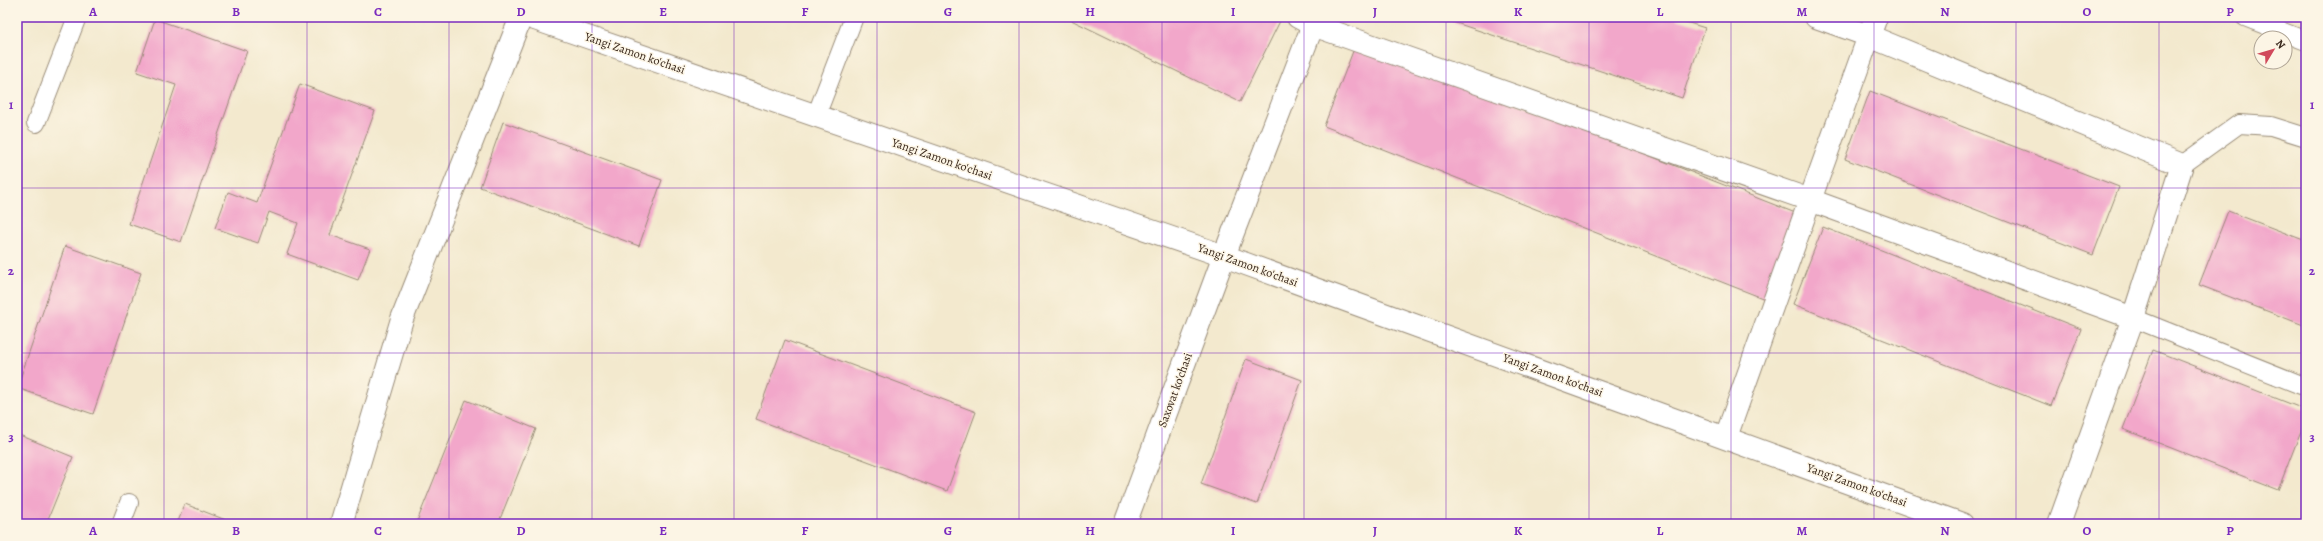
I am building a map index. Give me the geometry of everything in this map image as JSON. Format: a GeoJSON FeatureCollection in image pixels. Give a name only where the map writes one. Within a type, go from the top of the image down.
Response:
{"type":"FeatureCollection","features":[{"type":"Feature","properties":{"kind":"street"},"geometry":{"type":"LineString","coordinates":[[341,524],[402,319],[521,17]]}},
{"type":"Feature","properties":{"kind":"street","name":"Yangi Zamon ko'chasi"},"geometry":{"type":"LineString","coordinates":[[529,17],[1224,256],[1726,437],[1962,524]]}},
{"type":"Feature","properties":{"kind":"street"},"geometry":{"type":"LineString","coordinates":[[1816,17],[1873,26],[2182,165],[2133,318],[2059,524]]}},
{"type":"Feature","properties":{"kind":"street"},"geometry":{"type":"LineString","coordinates":[[1309,20],[2133,318]]}},
{"type":"Feature","properties":{"kind":"street","name":"Saxovat ko'chasi"},"geometry":{"type":"LineString","coordinates":[[1126,524],[1309,20]]}},
{"type":"Feature","properties":{"kind":"street"},"geometry":{"type":"LineString","coordinates":[[1726,437],[1873,26]]}},
{"type":"Feature","properties":{"kind":"lane"},"geometry":{"type":"LineString","coordinates":[[36,123],[77,17]]}},
{"type":"Feature","properties":{"kind":"lane"},"geometry":{"type":"LineString","coordinates":[[816,116],[854,17]]}},
{"type":"Feature","properties":{"kind":"lane"},"geometry":{"type":"LineString","coordinates":[[2244,17],[2306,41]]}},
{"type":"Feature","properties":{"kind":"lane"},"geometry":{"type":"LineString","coordinates":[[2182,165],[2239,124],[2271,126],[2306,137]]}},
{"type":"Feature","properties":{"kind":"lane"},"geometry":{"type":"LineString","coordinates":[[2133,318],[2306,387]]}},
{"type":"Feature","properties":{"kind":"lane"},"geometry":{"type":"LineString","coordinates":[[121,524],[129,503]]}},
{"type":"Feature","properties":{"kind":"building"},"geometry":{"type":"Polygon","coordinates":[[[1065,17],[1272,17],[1280,21],[1240,102],[1065,17]]]}},
{"type":"Feature","properties":{"kind":"building"},"geometry":{"type":"Polygon","coordinates":[[[1438,17],[1670,17],[1705,28],[1682,98],[1438,17]]]}},
{"type":"Feature","properties":{"kind":"building"},"geometry":{"type":"Polygon","coordinates":[[[155,19],[247,51],[181,242],[129,224],[176,85],[137,72],[155,19]]]}},
{"type":"Feature","properties":{"kind":"building"},"geometry":{"type":"Polygon","coordinates":[[[1357,41],[1798,214],[1765,299],[1324,126],[1357,41]]]}},
{"type":"Feature","properties":{"kind":"building"},"geometry":{"type":"Polygon","coordinates":[[[300,84],[375,111],[330,235],[370,249],[358,280],[287,254],[298,223],[269,212],[258,243],[215,228],[228,192],[257,203],[300,84]]]}},
{"type":"Feature","properties":{"kind":"building"},"geometry":{"type":"Polygon","coordinates":[[[1870,91],[2119,187],[2093,255],[1845,159],[1870,91]]]}},
{"type":"Feature","properties":{"kind":"building"},"geometry":{"type":"Polygon","coordinates":[[[503,122],[662,180],[639,246],[480,187],[503,122]]]}},
{"type":"Feature","properties":{"kind":"building"},"geometry":{"type":"Polygon","coordinates":[[[2228,211],[2306,241],[2306,326],[2199,285],[2228,211]]]}},
{"type":"Feature","properties":{"kind":"building"},"geometry":{"type":"Polygon","coordinates":[[[1823,227],[2081,329],[2051,406],[1793,304],[1823,227]]]}},
{"type":"Feature","properties":{"kind":"building"},"geometry":{"type":"Polygon","coordinates":[[[65,246],[141,273],[93,414],[17,388],[65,246]]]}},
{"type":"Feature","properties":{"kind":"building"},"geometry":{"type":"Polygon","coordinates":[[[785,340],[976,412],[947,491],[756,419],[785,340]]]}},
{"type":"Feature","properties":{"kind":"building"},"geometry":{"type":"Polygon","coordinates":[[[2153,350],[2306,410],[2306,418],[2278,490],[2123,429],[2153,350]]]}},
{"type":"Feature","properties":{"kind":"building"},"geometry":{"type":"Polygon","coordinates":[[[1246,359],[1302,380],[1257,504],[1201,484],[1246,359]]]}},
{"type":"Feature","properties":{"kind":"building"},"geometry":{"type":"Polygon","coordinates":[[[466,400],[536,429],[498,524],[416,524],[466,400]]]}},
{"type":"Feature","properties":{"kind":"building"},"geometry":{"type":"Polygon","coordinates":[[[17,434],[73,457],[46,524],[17,524],[17,434]]]}},
{"type":"Feature","properties":{"kind":"building"},"geometry":{"type":"Polygon","coordinates":[[[185,504],[236,524],[177,524],[185,504]]]}}]}
